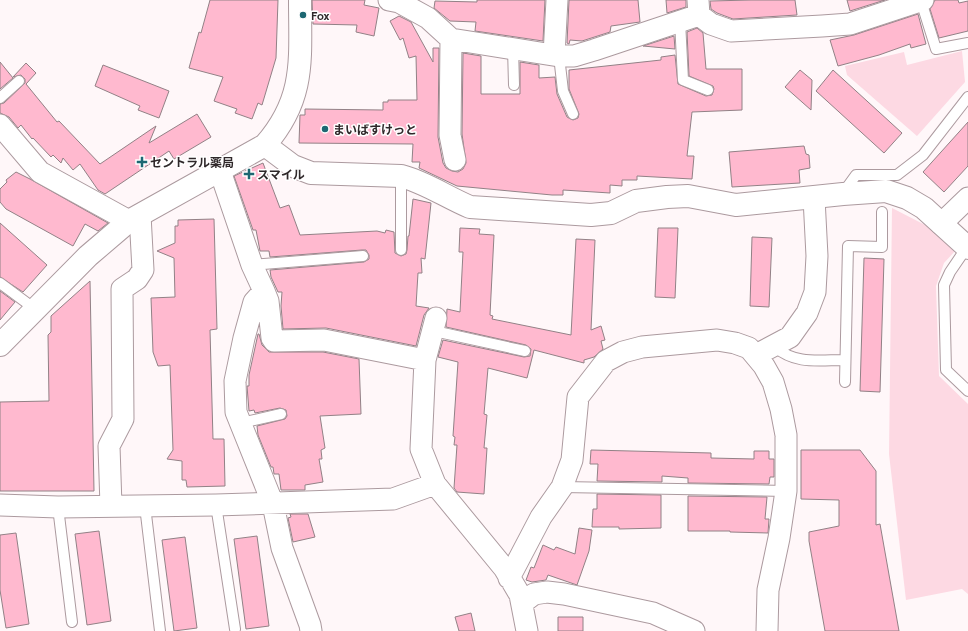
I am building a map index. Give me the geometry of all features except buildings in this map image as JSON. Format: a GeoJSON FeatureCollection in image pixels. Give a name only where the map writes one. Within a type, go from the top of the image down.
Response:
{"type":"FeatureCollection","features":[{"type":"Feature","properties":{"kind":"street"},"geometry":{"type":"LineString","coordinates":[[0,345],[88,256],[135,218],[265,145],[278,130],[292,103],[300,74],[300,0]]}},
{"type":"Feature","properties":{"kind":"street"},"geometry":{"type":"LineString","coordinates":[[389,0],[399,2],[428,18],[451,39],[556,56],[574,56],[594,50],[692,12],[711,24],[731,31],[850,24],[922,0]]}},
{"type":"Feature","properties":{"kind":"street"},"geometry":{"type":"LineString","coordinates":[[556,56],[557,0]]}},
{"type":"Feature","properties":{"kind":"street"},"geometry":{"type":"LineString","coordinates":[[451,39],[450,135],[455,160]]}},
{"type":"Feature","properties":{"kind":"street"},"geometry":{"type":"LineString","coordinates":[[0,125],[40,172],[135,218]]}},
{"type":"Feature","properties":{"kind":"street"},"geometry":{"type":"LineString","coordinates":[[265,145],[293,166],[311,173],[401,176],[415,179],[451,199],[470,207],[592,215],[611,213],[636,201],[667,197],[688,196],[736,205],[886,191],[907,198],[924,208],[967,248]]}},
{"type":"Feature","properties":{"kind":"street"},"geometry":{"type":"LineString","coordinates":[[220,171],[252,265],[268,301],[272,338],[274,341],[324,340],[425,360]]}},
{"type":"Feature","properties":{"kind":"street"},"geometry":{"type":"LineString","coordinates":[[756,356],[790,338],[807,313],[815,292],[817,256],[814,198]]}},
{"type":"Feature","properties":{"kind":"street"},"geometry":{"type":"LineString","coordinates":[[941,224],[968,198]]}},
{"type":"Feature","properties":{"kind":"street"},"geometry":{"type":"LineString","coordinates":[[111,506],[110,446],[123,419],[122,289],[137,279],[143,270],[135,218]]}},
{"type":"Feature","properties":{"kind":"street"},"geometry":{"type":"LineString","coordinates":[[264,291],[254,302],[244,338],[235,381],[236,412],[272,504],[282,548],[311,631]]}},
{"type":"Feature","properties":{"kind":"street"},"geometry":{"type":"LineString","coordinates":[[435,324],[425,360],[421,449],[435,484],[504,568],[520,595],[527,631]]}},
{"type":"Feature","properties":{"kind":"street"},"geometry":{"type":"LineString","coordinates":[[509,578],[538,523],[562,487],[572,460],[578,397],[606,361],[623,352],[642,347],[717,340],[749,348],[756,356],[773,382],[781,409],[786,435],[786,491],[779,538],[768,590],[767,631]]}},
{"type":"Feature","properties":{"kind":"street"},"geometry":{"type":"LineString","coordinates":[[0,505],[58,507],[216,505],[393,499],[435,484]]}},
{"type":"Feature","properties":{"kind":"street"},"geometry":{"type":"LineString","coordinates":[[522,604],[534,594],[547,592],[564,594],[653,613],[683,629]]}},
{"type":"Feature","properties":{"kind":"lane"},"geometry":{"type":"LineString","coordinates":[[922,0],[936,49],[951,44],[968,43]]}},
{"type":"Feature","properties":{"kind":"lane"},"geometry":{"type":"LineString","coordinates":[[692,12],[682,80],[708,90]]}},
{"type":"Feature","properties":{"kind":"lane"},"geometry":{"type":"LineString","coordinates":[[512,48],[514,85]]}},
{"type":"Feature","properties":{"kind":"lane"},"geometry":{"type":"LineString","coordinates":[[556,56],[563,91],[573,114]]}},
{"type":"Feature","properties":{"kind":"lane"},"geometry":{"type":"LineString","coordinates":[[0,98],[19,81]]}},
{"type":"Feature","properties":{"kind":"lane"},"geometry":{"type":"LineString","coordinates":[[843,194],[856,175],[897,175],[923,155],[968,97]]}},
{"type":"Feature","properties":{"kind":"lane"},"geometry":{"type":"LineString","coordinates":[[401,176],[401,250]]}},
{"type":"Feature","properties":{"kind":"lane"},"geometry":{"type":"LineString","coordinates":[[845,382],[848,246],[882,247],[882,212]]}},
{"type":"Feature","properties":{"kind":"lane"},"geometry":{"type":"LineString","coordinates":[[967,248],[950,272],[944,285],[946,370],[968,391]]}},
{"type":"Feature","properties":{"kind":"lane"},"geometry":{"type":"LineString","coordinates":[[252,265],[363,256]]}},
{"type":"Feature","properties":{"kind":"lane"},"geometry":{"type":"LineString","coordinates":[[0,283],[35,309]]}},
{"type":"Feature","properties":{"kind":"lane"},"geometry":{"type":"LineString","coordinates":[[435,324],[525,351]]}},
{"type":"Feature","properties":{"kind":"lane"},"geometry":{"type":"LineString","coordinates":[[775,347],[784,355],[802,361],[845,360]]}},
{"type":"Feature","properties":{"kind":"lane"},"geometry":{"type":"LineString","coordinates":[[241,423],[281,414]]}},
{"type":"Feature","properties":{"kind":"lane"},"geometry":{"type":"LineString","coordinates":[[562,487],[786,491]]}},
{"type":"Feature","properties":{"kind":"lane"},"geometry":{"type":"LineString","coordinates":[[216,505],[234,629]]}},
{"type":"Feature","properties":{"kind":"lane"},"geometry":{"type":"LineString","coordinates":[[145,506],[160,631]]}},
{"type":"Feature","properties":{"kind":"lane"},"geometry":{"type":"LineString","coordinates":[[58,507],[72,622]]}},
{"type":"Feature","properties":{"kind":"shaded area"},"geometry":{"type":"Polygon","coordinates":[[[962,51],[965,82],[917,136],[847,75],[845,66],[904,52],[907,65],[962,51]]]}},
{"type":"Feature","properties":{"kind":"shaded area"},"geometry":{"type":"Polygon","coordinates":[[[892,208],[931,228],[955,251],[944,263],[936,286],[939,376],[968,404],[968,594],[962,589],[906,600],[889,454],[892,208]]]}},
{"type":"Feature","properties":{"kind":"place","name":"Fox"},"geometry":{"type":"Point","coordinates":[303,15]}},
{"type":"Feature","properties":{"kind":"place","name":"まいばすけっと"},"geometry":{"type":"Point","coordinates":[325,129]}},
{"type":"Feature","properties":{"kind":"place","name":"セントラル薬局"},"geometry":{"type":"Point","coordinates":[142,162]}},
{"type":"Feature","properties":{"kind":"place","name":"スマイル"},"geometry":{"type":"Point","coordinates":[249,174]}}]}
